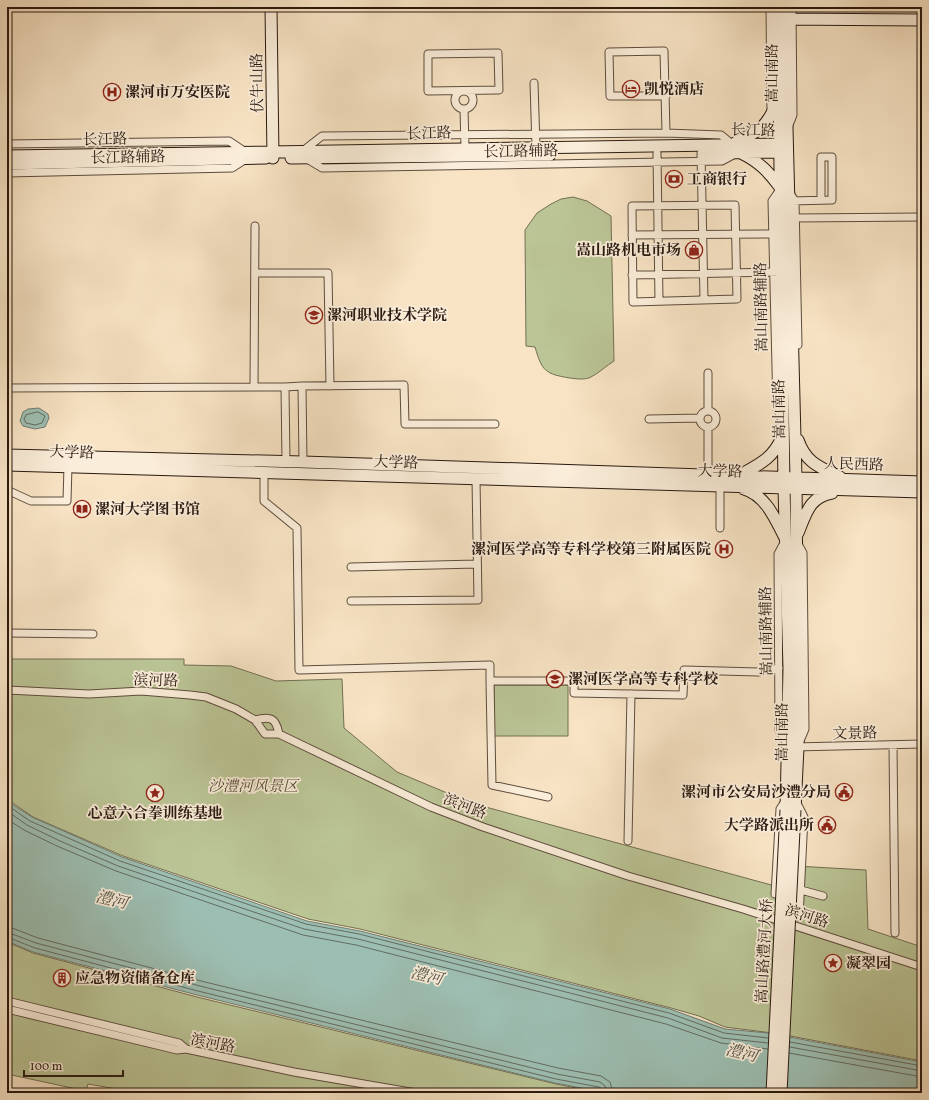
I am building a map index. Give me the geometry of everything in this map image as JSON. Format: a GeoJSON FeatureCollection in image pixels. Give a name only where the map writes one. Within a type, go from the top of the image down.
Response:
{"type":"FeatureCollection","features":[{"type":"Feature","properties":{"kind":"main road","name":"伏牛山路"},"geometry":{"type":"LineString","coordinates":[[270,7],[273,155]]}},
{"type":"Feature","properties":{"kind":"main road","name":"嵩山南路"},"geometry":{"type":"LineString","coordinates":[[778,7],[786,19]]}},
{"type":"Feature","properties":{"kind":"main road","name":"嵩山南路"},"geometry":{"type":"LineString","coordinates":[[786,7],[782,148],[786,194],[790,428],[793,747],[791,804]]}},
{"type":"Feature","properties":{"kind":"main road","name":"嵩山南路"},"geometry":{"type":"LineString","coordinates":[[783,129],[779,99],[779,40],[786,19]]}},
{"type":"Feature","properties":{"kind":"main road"},"geometry":{"type":"LineString","coordinates":[[786,19],[922,20]]}},
{"type":"Feature","properties":{"kind":"main road"},"geometry":{"type":"LineString","coordinates":[[779,99],[771,116],[761,130],[736,148],[767,170],[786,194]]}},
{"type":"Feature","properties":{"kind":"main road","name":"长江路"},"geometry":{"type":"LineString","coordinates":[[7,156],[273,155],[536,147],[701,157],[736,148]]}},
{"type":"Feature","properties":{"kind":"main road","name":"长江路"},"geometry":{"type":"LineString","coordinates":[[304,154],[657,154],[736,148],[782,148]]}},
{"type":"Feature","properties":{"kind":"main road","name":"长江路"},"geometry":{"type":"LineString","coordinates":[[7,164],[245,155]]}},
{"type":"Feature","properties":{"kind":"main road","name":"嵩山南路"},"geometry":{"type":"LineString","coordinates":[[786,194],[778,272],[790,428]]}},
{"type":"Feature","properties":{"kind":"main road"},"geometry":{"type":"LineString","coordinates":[[790,428],[777,450],[736,481],[754,492],[791,539],[809,507],[820,495],[845,485]]}},
{"type":"Feature","properties":{"kind":"main road"},"geometry":{"type":"LineString","coordinates":[[790,428],[802,451],[815,465],[845,485]]}},
{"type":"Feature","properties":{"kind":"main road","name":"大学路"},"geometry":{"type":"LineString","coordinates":[[7,455],[303,462],[620,478],[720,486],[736,481]]}},
{"type":"Feature","properties":{"kind":"main road","name":"大学路"},"geometry":{"type":"LineString","coordinates":[[7,465],[476,479],[620,478],[708,475],[736,481],[790,483]]}},
{"type":"Feature","properties":{"kind":"main road","name":"人民西路"},"geometry":{"type":"LineString","coordinates":[[845,485],[922,482]]}},
{"type":"Feature","properties":{"kind":"main road","name":"人民西路"},"geometry":{"type":"LineString","coordinates":[[790,483],[845,485],[922,492]]}},
{"type":"Feature","properties":{"kind":"main road","name":"嵩山路澧河大桥"},"geometry":{"type":"LineString","coordinates":[[772,1093],[791,804]]}},
{"type":"Feature","properties":{"kind":"main road","name":"嵩山路澧河大桥"},"geometry":{"type":"LineString","coordinates":[[781,1093],[791,804]]}},
{"type":"Feature","properties":{"kind":"street"},"geometry":{"type":"LineString","coordinates":[[770,7],[771,116],[783,129]]}},
{"type":"Feature","properties":{"kind":"street"},"geometry":{"type":"LineString","coordinates":[[786,19],[792,7]]}},
{"type":"Feature","properties":{"kind":"street"},"geometry":{"type":"LineString","coordinates":[[770,49],[779,40]]}},
{"type":"Feature","properties":{"kind":"street"},"geometry":{"type":"LineString","coordinates":[[666,96],[610,96],[609,52],[664,51],[666,96],[666,133]]}},
{"type":"Feature","properties":{"kind":"street"},"geometry":{"type":"LineString","coordinates":[[464,109],[456,105],[455,99],[458,93],[463,90],[499,90],[498,53],[428,54],[428,91],[463,90],[471,94],[473,99],[470,106],[464,109]]}},
{"type":"Feature","properties":{"kind":"street"},"geometry":{"type":"LineString","coordinates":[[534,82],[536,147]]}},
{"type":"Feature","properties":{"kind":"street"},"geometry":{"type":"LineString","coordinates":[[464,109],[466,148]]}},
{"type":"Feature","properties":{"kind":"street"},"geometry":{"type":"LineString","coordinates":[[656,133],[659,301]]}},
{"type":"Feature","properties":{"kind":"street","name":"长江路辅路"},"geometry":{"type":"LineString","coordinates":[[304,154],[322,136],[465,134],[666,133],[721,135],[736,148]]}},
{"type":"Feature","properties":{"kind":"street","name":"长江路辅路"},"geometry":{"type":"LineString","coordinates":[[7,144],[229,140],[245,155],[232,168],[7,173]]}},
{"type":"Feature","properties":{"kind":"street"},"geometry":{"type":"LineString","coordinates":[[701,157],[704,300]]}},
{"type":"Feature","properties":{"kind":"street"},"geometry":{"type":"LineString","coordinates":[[786,194],[821,200],[832,200],[832,157],[820,158],[821,200]]}},
{"type":"Feature","properties":{"kind":"street"},"geometry":{"type":"LineString","coordinates":[[786,194],[796,218],[799,409],[790,428]]}},
{"type":"Feature","properties":{"kind":"street","name":"嵩山南路辅路"},"geometry":{"type":"LineString","coordinates":[[778,272],[773,234],[772,201],[786,194]]}},
{"type":"Feature","properties":{"kind":"street"},"geometry":{"type":"LineString","coordinates":[[702,205],[735,205],[737,299],[633,302],[632,206],[702,205]]}},
{"type":"Feature","properties":{"kind":"street"},"geometry":{"type":"LineString","coordinates":[[796,218],[922,217]]}},
{"type":"Feature","properties":{"kind":"street"},"geometry":{"type":"LineString","coordinates":[[254,387],[255,226]]}},
{"type":"Feature","properties":{"kind":"street"},"geometry":{"type":"LineString","coordinates":[[632,235],[773,234]]}},
{"type":"Feature","properties":{"kind":"street"},"geometry":{"type":"LineString","coordinates":[[255,272],[328,273],[330,386]]}},
{"type":"Feature","properties":{"kind":"street"},"geometry":{"type":"LineString","coordinates":[[632,275],[778,272]]}},
{"type":"Feature","properties":{"kind":"street"},"geometry":{"type":"LineString","coordinates":[[708,372],[708,411]]}},
{"type":"Feature","properties":{"kind":"street"},"geometry":{"type":"LineString","coordinates":[[7,388],[404,385],[405,424],[495,424]]}},
{"type":"Feature","properties":{"kind":"street"},"geometry":{"type":"LineString","coordinates":[[302,386],[303,462]]}},
{"type":"Feature","properties":{"kind":"street"},"geometry":{"type":"LineString","coordinates":[[285,387],[286,462]]}},
{"type":"Feature","properties":{"kind":"street"},"geometry":{"type":"LineString","coordinates":[[708,411],[713,412],[716,420],[714,425],[708,427],[702,424],[700,418],[703,412],[708,411]]}},
{"type":"Feature","properties":{"kind":"street"},"geometry":{"type":"LineString","coordinates":[[649,419],[700,418]]}},
{"type":"Feature","properties":{"kind":"street"},"geometry":{"type":"LineString","coordinates":[[708,427],[708,475]]}},
{"type":"Feature","properties":{"kind":"street"},"geometry":{"type":"LineString","coordinates":[[7,490],[31,501],[68,501],[68,466]]}},
{"type":"Feature","properties":{"kind":"street"},"geometry":{"type":"LineString","coordinates":[[264,473],[264,501],[297,528],[299,670],[490,665],[492,785],[548,797]]}},
{"type":"Feature","properties":{"kind":"street"},"geometry":{"type":"LineString","coordinates":[[351,602],[478,600],[476,479]]}},
{"type":"Feature","properties":{"kind":"street"},"geometry":{"type":"LineString","coordinates":[[720,486],[720,528]]}},
{"type":"Feature","properties":{"kind":"street","name":"嵩山南路辅路"},"geometry":{"type":"LineString","coordinates":[[791,539],[778,554],[779,730],[793,747]]}},
{"type":"Feature","properties":{"kind":"street"},"geometry":{"type":"LineString","coordinates":[[351,567],[477,564]]}},
{"type":"Feature","properties":{"kind":"street"},"geometry":{"type":"LineString","coordinates":[[7,633],[93,634]]}},
{"type":"Feature","properties":{"kind":"street"},"geometry":{"type":"LineString","coordinates":[[490,681],[574,680],[574,693],[683,695],[684,670],[758,672],[779,668]]}},
{"type":"Feature","properties":{"kind":"street","name":"滨河路"},"geometry":{"type":"LineString","coordinates":[[7,690],[88,694],[141,691],[190,694],[219,702],[236,709],[255,720],[265,734],[279,734],[431,807],[483,827],[624,874],[743,909],[922,967]]}},
{"type":"Feature","properties":{"kind":"street"},"geometry":{"type":"LineString","coordinates":[[628,840],[631,694]]}},
{"type":"Feature","properties":{"kind":"street"},"geometry":{"type":"LineString","coordinates":[[255,720],[264,718],[272,719],[277,724],[279,734]]}},
{"type":"Feature","properties":{"kind":"street","name":"文景路"},"geometry":{"type":"LineString","coordinates":[[793,747],[922,744]]}},
{"type":"Feature","properties":{"kind":"street"},"geometry":{"type":"LineString","coordinates":[[893,745],[895,933]]}},
{"type":"Feature","properties":{"kind":"street"},"geometry":{"type":"LineString","coordinates":[[775,894],[780,809],[791,804],[804,817],[799,917]]}},
{"type":"Feature","properties":{"kind":"street"},"geometry":{"type":"LineString","coordinates":[[800,890],[823,896]]}},
{"type":"Feature","properties":{"kind":"street"},"geometry":{"type":"LineString","coordinates":[[7,1001],[124,1033]]}},
{"type":"Feature","properties":{"kind":"street","name":"滨河路"},"geometry":{"type":"LineString","coordinates":[[7,1010],[124,1033],[177,1050],[186,1049],[294,1072],[416,1093]]}},
{"type":"Feature","properties":{"kind":"street"},"geometry":{"type":"LineString","coordinates":[[43,1018],[44,1010]]}},
{"type":"Feature","properties":{"kind":"green space"},"geometry":{"type":"Polygon","coordinates":[[[573,197],[587,201],[611,216],[614,361],[589,378],[584,379],[562,377],[550,373],[540,361],[535,347],[526,346],[525,230],[537,213],[561,199],[573,197]]]}},
{"type":"Feature","properties":{"kind":"green space","name":"沙澧河风景区"},"geometry":{"type":"Polygon","coordinates":[[[7,659],[184,659],[184,665],[231,666],[276,681],[342,679],[344,728],[397,772],[471,803],[786,889],[796,866],[866,870],[868,929],[922,947],[922,1061],[780,1034],[725,1027],[699,1016],[671,1008],[360,929],[308,919],[123,856],[33,817],[7,799],[7,659]]]}},
{"type":"Feature","properties":{"kind":"green space"},"geometry":{"type":"Polygon","coordinates":[[[494,685],[568,685],[568,736],[494,736],[494,685]]]}},
{"type":"Feature","properties":{"kind":"green space"},"geometry":{"type":"Polygon","coordinates":[[[7,942],[33,953],[197,997],[556,1084],[603,1093],[140,1093],[88,1084],[86,1091],[7,1074],[7,942]]]}},
{"type":"Feature","properties":{"kind":"water"},"geometry":{"type":"Polygon","coordinates":[[[39,408],[48,414],[49,418],[45,427],[35,429],[23,426],[20,421],[23,412],[28,409],[39,408]]]}},
{"type":"Feature","properties":{"kind":"water","name":"澧河"},"geometry":{"type":"Polygon","coordinates":[[[7,801],[32,817],[122,857],[307,921],[360,931],[670,1009],[725,1029],[768,1033],[922,1062],[922,1093],[608,1093],[555,1083],[197,995],[33,952],[7,941],[7,801]]]}},
{"type":"Feature","properties":{"kind":"place","name":"凯悦酒店"},"geometry":{"type":"Point","coordinates":[631,89]}},
{"type":"Feature","properties":{"kind":"place","name":"漯河市万安医院"},"geometry":{"type":"Point","coordinates":[112,92]}},
{"type":"Feature","properties":{"kind":"place","name":"工商银行"},"geometry":{"type":"Point","coordinates":[674,179]}},
{"type":"Feature","properties":{"kind":"place","name":"嵩山路机电市场"},"geometry":{"type":"Point","coordinates":[694,250]}},
{"type":"Feature","properties":{"kind":"place","name":"漯河职业技术学院"},"geometry":{"type":"Point","coordinates":[314,315]}},
{"type":"Feature","properties":{"kind":"place","name":"漯河大学图书馆"},"geometry":{"type":"Point","coordinates":[82,509]}},
{"type":"Feature","properties":{"kind":"place","name":"漯河医学高等专科学校第三附属医院"},"geometry":{"type":"Point","coordinates":[724,549]}},
{"type":"Feature","properties":{"kind":"place","name":"漯河医学高等专科学校"},"geometry":{"type":"Point","coordinates":[555,679]}},
{"type":"Feature","properties":{"kind":"place","name":"漯河市公安局沙澧分局"},"geometry":{"type":"Point","coordinates":[844,792]}},
{"type":"Feature","properties":{"kind":"place","name":"心意六合拳训练基地"},"geometry":{"type":"Point","coordinates":[155,793]}},
{"type":"Feature","properties":{"kind":"place","name":"大学路派出所"},"geometry":{"type":"Point","coordinates":[827,825]}},
{"type":"Feature","properties":{"kind":"place","name":"凝翠园"},"geometry":{"type":"Point","coordinates":[833,963]}},
{"type":"Feature","properties":{"kind":"place","name":"应急物资储备仓库"},"geometry":{"type":"Point","coordinates":[62,978]}}]}
